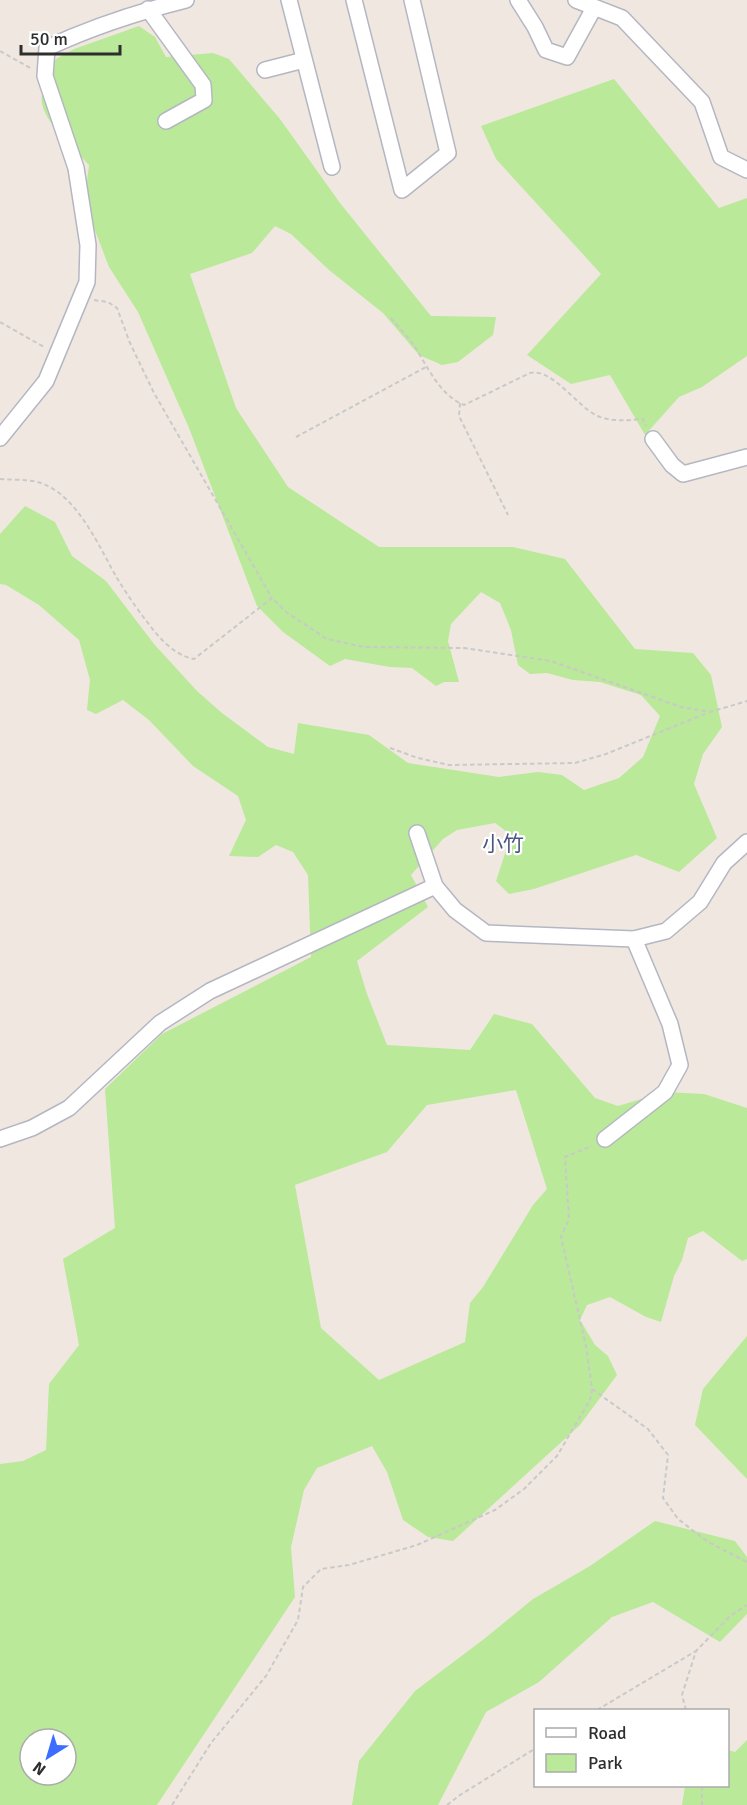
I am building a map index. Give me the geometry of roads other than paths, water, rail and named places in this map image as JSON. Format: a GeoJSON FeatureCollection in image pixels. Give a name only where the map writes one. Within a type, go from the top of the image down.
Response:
{"type":"FeatureCollection","features":[{"type":"Feature","properties":{"kind":"street"},"geometry":{"type":"LineString","coordinates":[[0,438],[46,381],[87,282],[88,245],[76,168],[45,76],[47,48],[81,32],[148,9],[186,0]]}},
{"type":"Feature","properties":{"kind":"street"},"geometry":{"type":"LineString","coordinates":[[289,0],[332,167]]}},
{"type":"Feature","properties":{"kind":"street"},"geometry":{"type":"LineString","coordinates":[[354,0],[402,190],[448,153],[412,0]]}},
{"type":"Feature","properties":{"kind":"street"},"geometry":{"type":"LineString","coordinates":[[518,0],[546,50],[567,57],[594,8]]}},
{"type":"Feature","properties":{"kind":"street"},"geometry":{"type":"LineString","coordinates":[[576,0],[622,18],[702,102],[721,157],[747,170]]}},
{"type":"Feature","properties":{"kind":"street"},"geometry":{"type":"LineString","coordinates":[[148,9],[203,85],[204,100],[166,121]]}},
{"type":"Feature","properties":{"kind":"street"},"geometry":{"type":"LineString","coordinates":[[264,70],[304,60]]}},
{"type":"Feature","properties":{"kind":"street"},"geometry":{"type":"LineString","coordinates":[[653,439],[672,465],[683,474],[747,457]]}},
{"type":"Feature","properties":{"kind":"street"},"geometry":{"type":"LineString","coordinates":[[417,833],[435,886],[455,910],[486,933],[634,939],[666,930],[692,909],[700,902],[724,863],[747,842]]}},
{"type":"Feature","properties":{"kind":"street"},"geometry":{"type":"LineString","coordinates":[[0,1139],[32,1128],[69,1107],[160,1023],[210,991],[435,886]]}},
{"type":"Feature","properties":{"kind":"street"},"geometry":{"type":"LineString","coordinates":[[605,1139],[665,1092],[680,1065],[670,1024],[634,939]]}},
{"type":"Feature","properties":{"kind":"district","name":"小竹"},"geometry":{"type":"Point","coordinates":[503,844]}}]}
